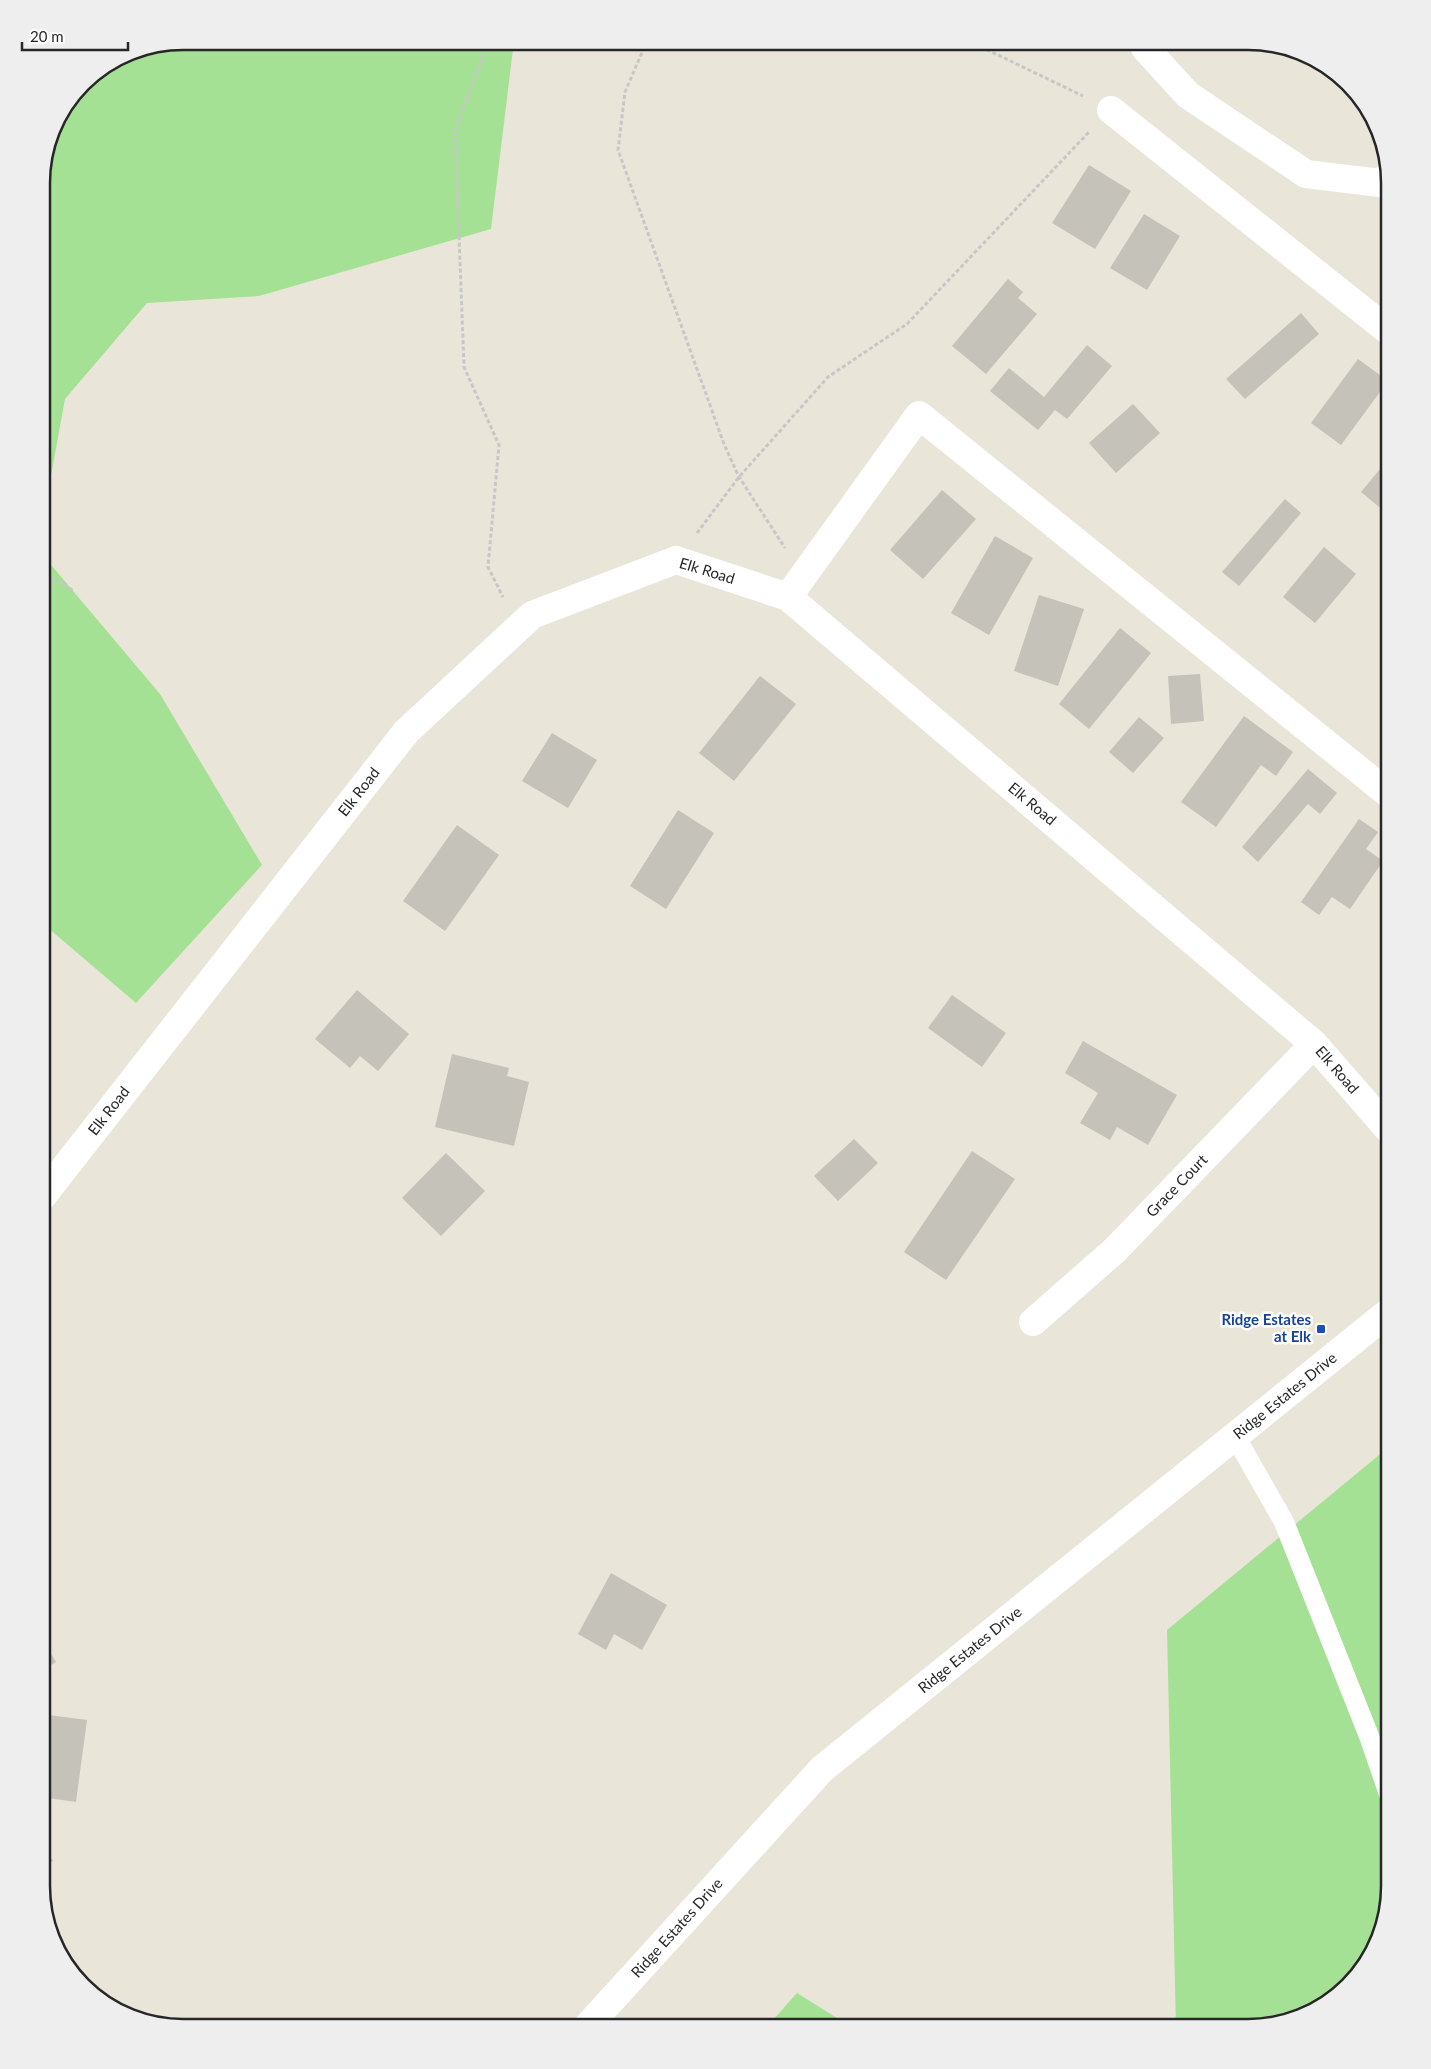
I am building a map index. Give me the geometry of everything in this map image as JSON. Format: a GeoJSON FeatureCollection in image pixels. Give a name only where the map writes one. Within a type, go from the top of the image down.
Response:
{"type":"FeatureCollection","features":[{"type":"Feature","properties":{"kind":"street"},"geometry":{"type":"LineString","coordinates":[[1147,50],[1188,95],[1306,174],[1381,182]]}},
{"type":"Feature","properties":{"kind":"street"},"geometry":{"type":"LineString","coordinates":[[1111,110],[1381,325]]}},
{"type":"Feature","properties":{"kind":"street"},"geometry":{"type":"LineString","coordinates":[[788,598],[919,415],[1381,788]]}},
{"type":"Feature","properties":{"kind":"street","name":"Elk Road"},"geometry":{"type":"LineString","coordinates":[[50,1187],[406,732],[532,615],[676,560],[788,598],[1314,1044],[1381,1121]]}},
{"type":"Feature","properties":{"kind":"street","name":"Grace Court"},"geometry":{"type":"LineString","coordinates":[[1033,1322],[1115,1250],[1314,1044]]}},
{"type":"Feature","properties":{"kind":"street","name":"Ridge Estates Drive"},"geometry":{"type":"LineString","coordinates":[[594,2019],[822,1770],[1381,1318]]}},
{"type":"Feature","properties":{"kind":"lane"},"geometry":{"type":"LineString","coordinates":[[1235,1436],[1284,1522],[1370,1736],[1381,1770]]}},
{"type":"Feature","properties":{"kind":"path"},"geometry":{"type":"LineString","coordinates":[[486,50],[455,130],[464,367],[499,445],[488,567],[518,628]]}},
{"type":"Feature","properties":{"kind":"path"},"geometry":{"type":"LineString","coordinates":[[643,50],[625,92],[618,150],[721,435],[739,477],[804,575]]}},
{"type":"Feature","properties":{"kind":"path"},"geometry":{"type":"LineString","coordinates":[[676,560],[739,477],[828,377],[907,324],[1111,110],[986,50]]}},
{"type":"Feature","properties":{"kind":"path"},"geometry":{"type":"LineString","coordinates":[[50,577],[74,591]]}},
{"type":"Feature","properties":{"kind":"green space"},"geometry":{"type":"Polygon","coordinates":[[[174,50],[513,50],[491,229],[259,296],[147,303],[65,399],[50,481],[50,174],[60,132],[78,102],[95,83],[132,60],[174,50]]]}},
{"type":"Feature","properties":{"kind":"green space"},"geometry":{"type":"Polygon","coordinates":[[[50,564],[160,694],[262,865],[136,1003],[50,930],[50,564]]]}},
{"type":"Feature","properties":{"kind":"green space"},"geometry":{"type":"Polygon","coordinates":[[[1381,1453],[1380,1903],[1371,1937],[1353,1967],[1329,1991],[1299,2009],[1265,2018],[1176,2019],[1167,1630],[1381,1453]]]}},
{"type":"Feature","properties":{"kind":"green space"},"geometry":{"type":"Polygon","coordinates":[[[797,1993],[839,2019],[774,2019],[797,1993]]]}},
{"type":"Feature","properties":{"kind":"building"},"geometry":{"type":"Polygon","coordinates":[[[1089,165],[1131,191],[1095,249],[1052,223],[1089,165]]]}},
{"type":"Feature","properties":{"kind":"building"},"geometry":{"type":"Polygon","coordinates":[[[1144,214],[1180,236],[1147,290],[1110,268],[1144,214]]]}},
{"type":"Feature","properties":{"kind":"building"},"geometry":{"type":"Polygon","coordinates":[[[1008,279],[1023,292],[1018,298],[1037,314],[986,374],[952,346],[1008,279]]]}},
{"type":"Feature","properties":{"kind":"building"},"geometry":{"type":"Polygon","coordinates":[[[1301,313],[1319,334],[1245,399],[1226,379],[1301,313]]]}},
{"type":"Feature","properties":{"kind":"building"},"geometry":{"type":"Polygon","coordinates":[[[1087,345],[1112,366],[1067,419],[1055,410],[1038,430],[990,391],[1009,368],[1044,397],[1087,345]]]}},
{"type":"Feature","properties":{"kind":"building"},"geometry":{"type":"Polygon","coordinates":[[[1358,359],[1381,376],[1381,391],[1341,445],[1311,423],[1358,359]]]}},
{"type":"Feature","properties":{"kind":"building"},"geometry":{"type":"Polygon","coordinates":[[[1133,404],[1160,433],[1116,473],[1089,443],[1133,404]]]}},
{"type":"Feature","properties":{"kind":"building"},"geometry":{"type":"Polygon","coordinates":[[[1381,468],[1381,505],[1379,507],[1361,492],[1381,468]]]}},
{"type":"Feature","properties":{"kind":"building"},"geometry":{"type":"Polygon","coordinates":[[[942,490],[976,519],[923,579],[890,550],[942,490]]]}},
{"type":"Feature","properties":{"kind":"building"},"geometry":{"type":"Polygon","coordinates":[[[1285,499],[1301,513],[1239,586],[1222,572],[1285,499]]]}},
{"type":"Feature","properties":{"kind":"building"},"geometry":{"type":"Polygon","coordinates":[[[995,536],[1033,558],[989,635],[951,613],[995,536]]]}},
{"type":"Feature","properties":{"kind":"building"},"geometry":{"type":"Polygon","coordinates":[[[1324,547],[1356,574],[1315,623],[1283,597],[1324,547]]]}},
{"type":"Feature","properties":{"kind":"building"},"geometry":{"type":"Polygon","coordinates":[[[1039,595],[1084,609],[1058,686],[1014,671],[1039,595]]]}},
{"type":"Feature","properties":{"kind":"building"},"geometry":{"type":"Polygon","coordinates":[[[1120,628],[1151,653],[1089,729],[1059,704],[1120,628]]]}},
{"type":"Feature","properties":{"kind":"building"},"geometry":{"type":"Polygon","coordinates":[[[1200,674],[1204,721],[1171,724],[1168,676],[1200,674]]]}},
{"type":"Feature","properties":{"kind":"building"},"geometry":{"type":"Polygon","coordinates":[[[760,676],[796,704],[734,781],[699,753],[760,676]]]}},
{"type":"Feature","properties":{"kind":"building"},"geometry":{"type":"Polygon","coordinates":[[[1244,716],[1293,752],[1276,776],[1261,765],[1216,827],[1181,802],[1244,716]]]}},
{"type":"Feature","properties":{"kind":"building"},"geometry":{"type":"Polygon","coordinates":[[[1139,717],[1164,738],[1133,773],[1109,752],[1139,717]]]}},
{"type":"Feature","properties":{"kind":"building"},"geometry":{"type":"Polygon","coordinates":[[[552,733],[597,760],[568,808],[522,781],[552,733]]]}},
{"type":"Feature","properties":{"kind":"building"},"geometry":{"type":"Polygon","coordinates":[[[1308,769],[1337,793],[1320,814],[1308,804],[1258,862],[1242,847],[1308,769]]]}},
{"type":"Feature","properties":{"kind":"building"},"geometry":{"type":"Polygon","coordinates":[[[678,810],[714,833],[666,909],[630,886],[678,810]]]}},
{"type":"Feature","properties":{"kind":"building"},"geometry":{"type":"Polygon","coordinates":[[[1359,819],[1378,832],[1366,849],[1381,860],[1381,864],[1350,909],[1332,897],[1319,915],[1301,902],[1359,819]]]}},
{"type":"Feature","properties":{"kind":"building"},"geometry":{"type":"Polygon","coordinates":[[[457,825],[499,855],[445,931],[403,901],[457,825]]]}},
{"type":"Feature","properties":{"kind":"building"},"geometry":{"type":"Polygon","coordinates":[[[357,990],[409,1034],[378,1071],[360,1056],[350,1068],[315,1039],[357,990]]]}},
{"type":"Feature","properties":{"kind":"building"},"geometry":{"type":"Polygon","coordinates":[[[952,995],[1006,1033],[982,1067],[928,1028],[952,995]]]}},
{"type":"Feature","properties":{"kind":"building"},"geometry":{"type":"Polygon","coordinates":[[[1083,1041],[1177,1095],[1148,1145],[1117,1127],[1110,1140],[1080,1123],[1098,1093],[1065,1073],[1083,1041]]]}},
{"type":"Feature","properties":{"kind":"building"},"geometry":{"type":"Polygon","coordinates":[[[452,1054],[509,1068],[507,1076],[529,1082],[514,1146],[435,1127],[452,1054]]]}},
{"type":"Feature","properties":{"kind":"building"},"geometry":{"type":"Polygon","coordinates":[[[854,1139],[878,1163],[838,1201],[814,1176],[854,1139]]]}},
{"type":"Feature","properties":{"kind":"building"},"geometry":{"type":"Polygon","coordinates":[[[972,1151],[1015,1179],[946,1280],[904,1252],[972,1151]]]}},
{"type":"Feature","properties":{"kind":"building"},"geometry":{"type":"Polygon","coordinates":[[[446,1153],[485,1191],[441,1236],[402,1198],[446,1153]]]}},
{"type":"Feature","properties":{"kind":"building"},"geometry":{"type":"Polygon","coordinates":[[[611,1573],[667,1605],[642,1650],[614,1634],[606,1650],[578,1634],[611,1573]]]}},
{"type":"Feature","properties":{"kind":"building"},"geometry":{"type":"Polygon","coordinates":[[[50,1652],[56,1662],[50,1666],[50,1652]]]}},
{"type":"Feature","properties":{"kind":"building"},"geometry":{"type":"Polygon","coordinates":[[[50,1715],[87,1720],[76,1802],[50,1798],[50,1715]]]}},
{"type":"Feature","properties":{"kind":"place","name":"Ridge Estates at Elk"},"geometry":{"type":"Point","coordinates":[1321,1329]}}]}
